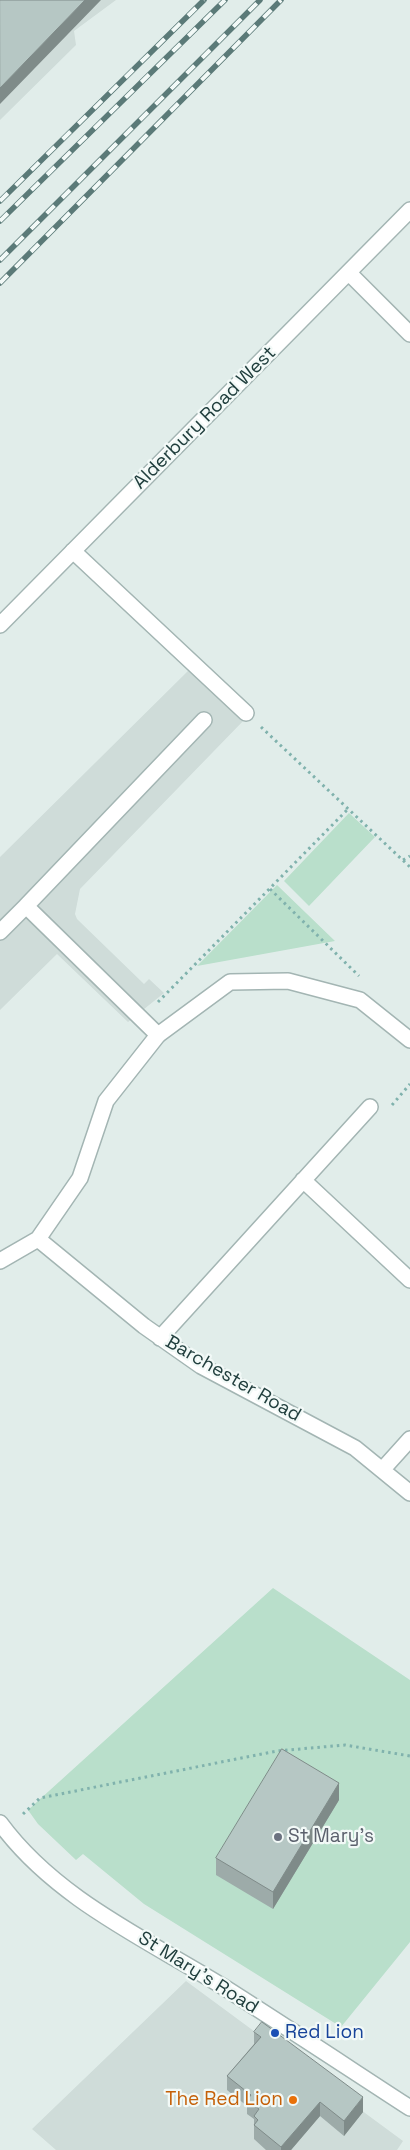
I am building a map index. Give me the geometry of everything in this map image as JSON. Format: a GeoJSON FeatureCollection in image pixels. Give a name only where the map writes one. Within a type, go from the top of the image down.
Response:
{"type":"FeatureCollection","features":[{"type":"Feature","properties":{"kind":"street","name":"Alderbury Road West"},"geometry":{"type":"LineString","coordinates":[[0,625],[410,210]]}},
{"type":"Feature","properties":{"kind":"street"},"geometry":{"type":"LineString","coordinates":[[349,273],[410,334]]}},
{"type":"Feature","properties":{"kind":"street"},"geometry":{"type":"LineString","coordinates":[[74,551],[246,713]]}},
{"type":"Feature","properties":{"kind":"street"},"geometry":{"type":"LineString","coordinates":[[0,932],[204,720]]}},
{"type":"Feature","properties":{"kind":"street"},"geometry":{"type":"LineString","coordinates":[[26,906],[158,1035]]}},
{"type":"Feature","properties":{"kind":"street"},"geometry":{"type":"LineString","coordinates":[[0,1261],[38,1239],[80,1178],[106,1101],[158,1035],[230,982],[288,981],[360,1000],[410,1040]]}},
{"type":"Feature","properties":{"kind":"street"},"geometry":{"type":"LineString","coordinates":[[160,1338],[370,1106]]}},
{"type":"Feature","properties":{"kind":"street"},"geometry":{"type":"LineString","coordinates":[[302,1180],[410,1280]]}},
{"type":"Feature","properties":{"kind":"street","name":"Barchester Road"},"geometry":{"type":"LineString","coordinates":[[38,1239],[160,1338],[201,1366],[355,1448],[410,1493]]}},
{"type":"Feature","properties":{"kind":"street"},"geometry":{"type":"LineString","coordinates":[[383,1469],[410,1440]]}},
{"type":"Feature","properties":{"kind":"street","name":"St Mary's Road"},"geometry":{"type":"LineString","coordinates":[[3,1826],[49,1875],[96,1911],[221,1986],[410,2108]]}},
{"type":"Feature","properties":{"kind":"path"},"geometry":{"type":"LineString","coordinates":[[246,713],[410,867]]}},
{"type":"Feature","properties":{"kind":"path"},"geometry":{"type":"LineString","coordinates":[[142,1019],[348,809]]}},
{"type":"Feature","properties":{"kind":"path"},"geometry":{"type":"LineString","coordinates":[[402,860],[410,856]]}},
{"type":"Feature","properties":{"kind":"path"},"geometry":{"type":"LineString","coordinates":[[270,889],[370,987],[360,1000]]}},
{"type":"Feature","properties":{"kind":"path"},"geometry":{"type":"LineString","coordinates":[[3,1826],[40,1798],[277,1751],[345,1745],[410,1756]]}},
{"type":"Feature","properties":{"kind":"shaded area"},"geometry":{"type":"Polygon","coordinates":[[[0,0],[116,0],[74,31],[76,45],[0,120],[0,0]]]}},
{"type":"Feature","properties":{"kind":"shaded area"},"geometry":{"type":"Polygon","coordinates":[[[191,668],[246,718],[80,889],[75,914],[77,919],[144,984],[149,979],[164,993],[128,1022],[57,954],[0,1010],[0,857],[191,668]]]}},
{"type":"Feature","properties":{"kind":"shaded area"},"geometry":{"type":"Polygon","coordinates":[[[186,1981],[403,2141],[397,2150],[56,2150],[32,2129],[186,1981]]]}},
{"type":"Feature","properties":{"kind":"green space"},"geometry":{"type":"Polygon","coordinates":[[[349,813],[375,837],[309,906],[284,881],[349,813]]]}},
{"type":"Feature","properties":{"kind":"green space"},"geometry":{"type":"Polygon","coordinates":[[[277,885],[335,941],[197,966],[277,885]]]}},
{"type":"Feature","properties":{"kind":"green space"},"geometry":{"type":"Polygon","coordinates":[[[273,1588],[410,1680],[410,1942],[341,2027],[144,1904],[83,1854],[76,1860],[38,1824],[28,1810],[273,1588]]]}},
{"type":"Feature","properties":{"kind":"building"},"geometry":{"type":"Polygon","coordinates":[[[0,0],[85,0],[0,88],[0,0]]]}},
{"type":"Feature","properties":{"kind":"building","name":"St Mary's"},"geometry":{"type":"Polygon","coordinates":[[[282,1749],[339,1783],[273,1892],[216,1858],[282,1749]]]}},
{"type":"Feature","properties":{"kind":"building","name":"The Red Lion"},"geometry":{"type":"Polygon","coordinates":[[[262,2022],[363,2097],[344,2121],[320,2102],[281,2147],[254,2125],[258,2120],[254,2116],[259,2109],[247,2100],[251,2095],[227,2076],[261,2037],[254,2032],[262,2022]]]}},
{"type":"Feature","properties":{"kind":"railway"},"geometry":{"type":"LineString","coordinates":[[0,201],[204,0]]}},
{"type":"Feature","properties":{"kind":"railway"},"geometry":{"type":"LineString","coordinates":[[0,221],[225,0]]}},
{"type":"Feature","properties":{"kind":"railway"},"geometry":{"type":"LineString","coordinates":[[0,260],[260,0]]}},
{"type":"Feature","properties":{"kind":"railway"},"geometry":{"type":"LineString","coordinates":[[0,283],[281,0]]}},
{"type":"Feature","properties":{"kind":"place","name":"St Mary's"},"geometry":{"type":"Point","coordinates":[278,1837]}},
{"type":"Feature","properties":{"kind":"place","name":"Red Lion"},"geometry":{"type":"Point","coordinates":[275,2033]}},
{"type":"Feature","properties":{"kind":"place","name":"The Red Lion"},"geometry":{"type":"Point","coordinates":[293,2100]}}]}
